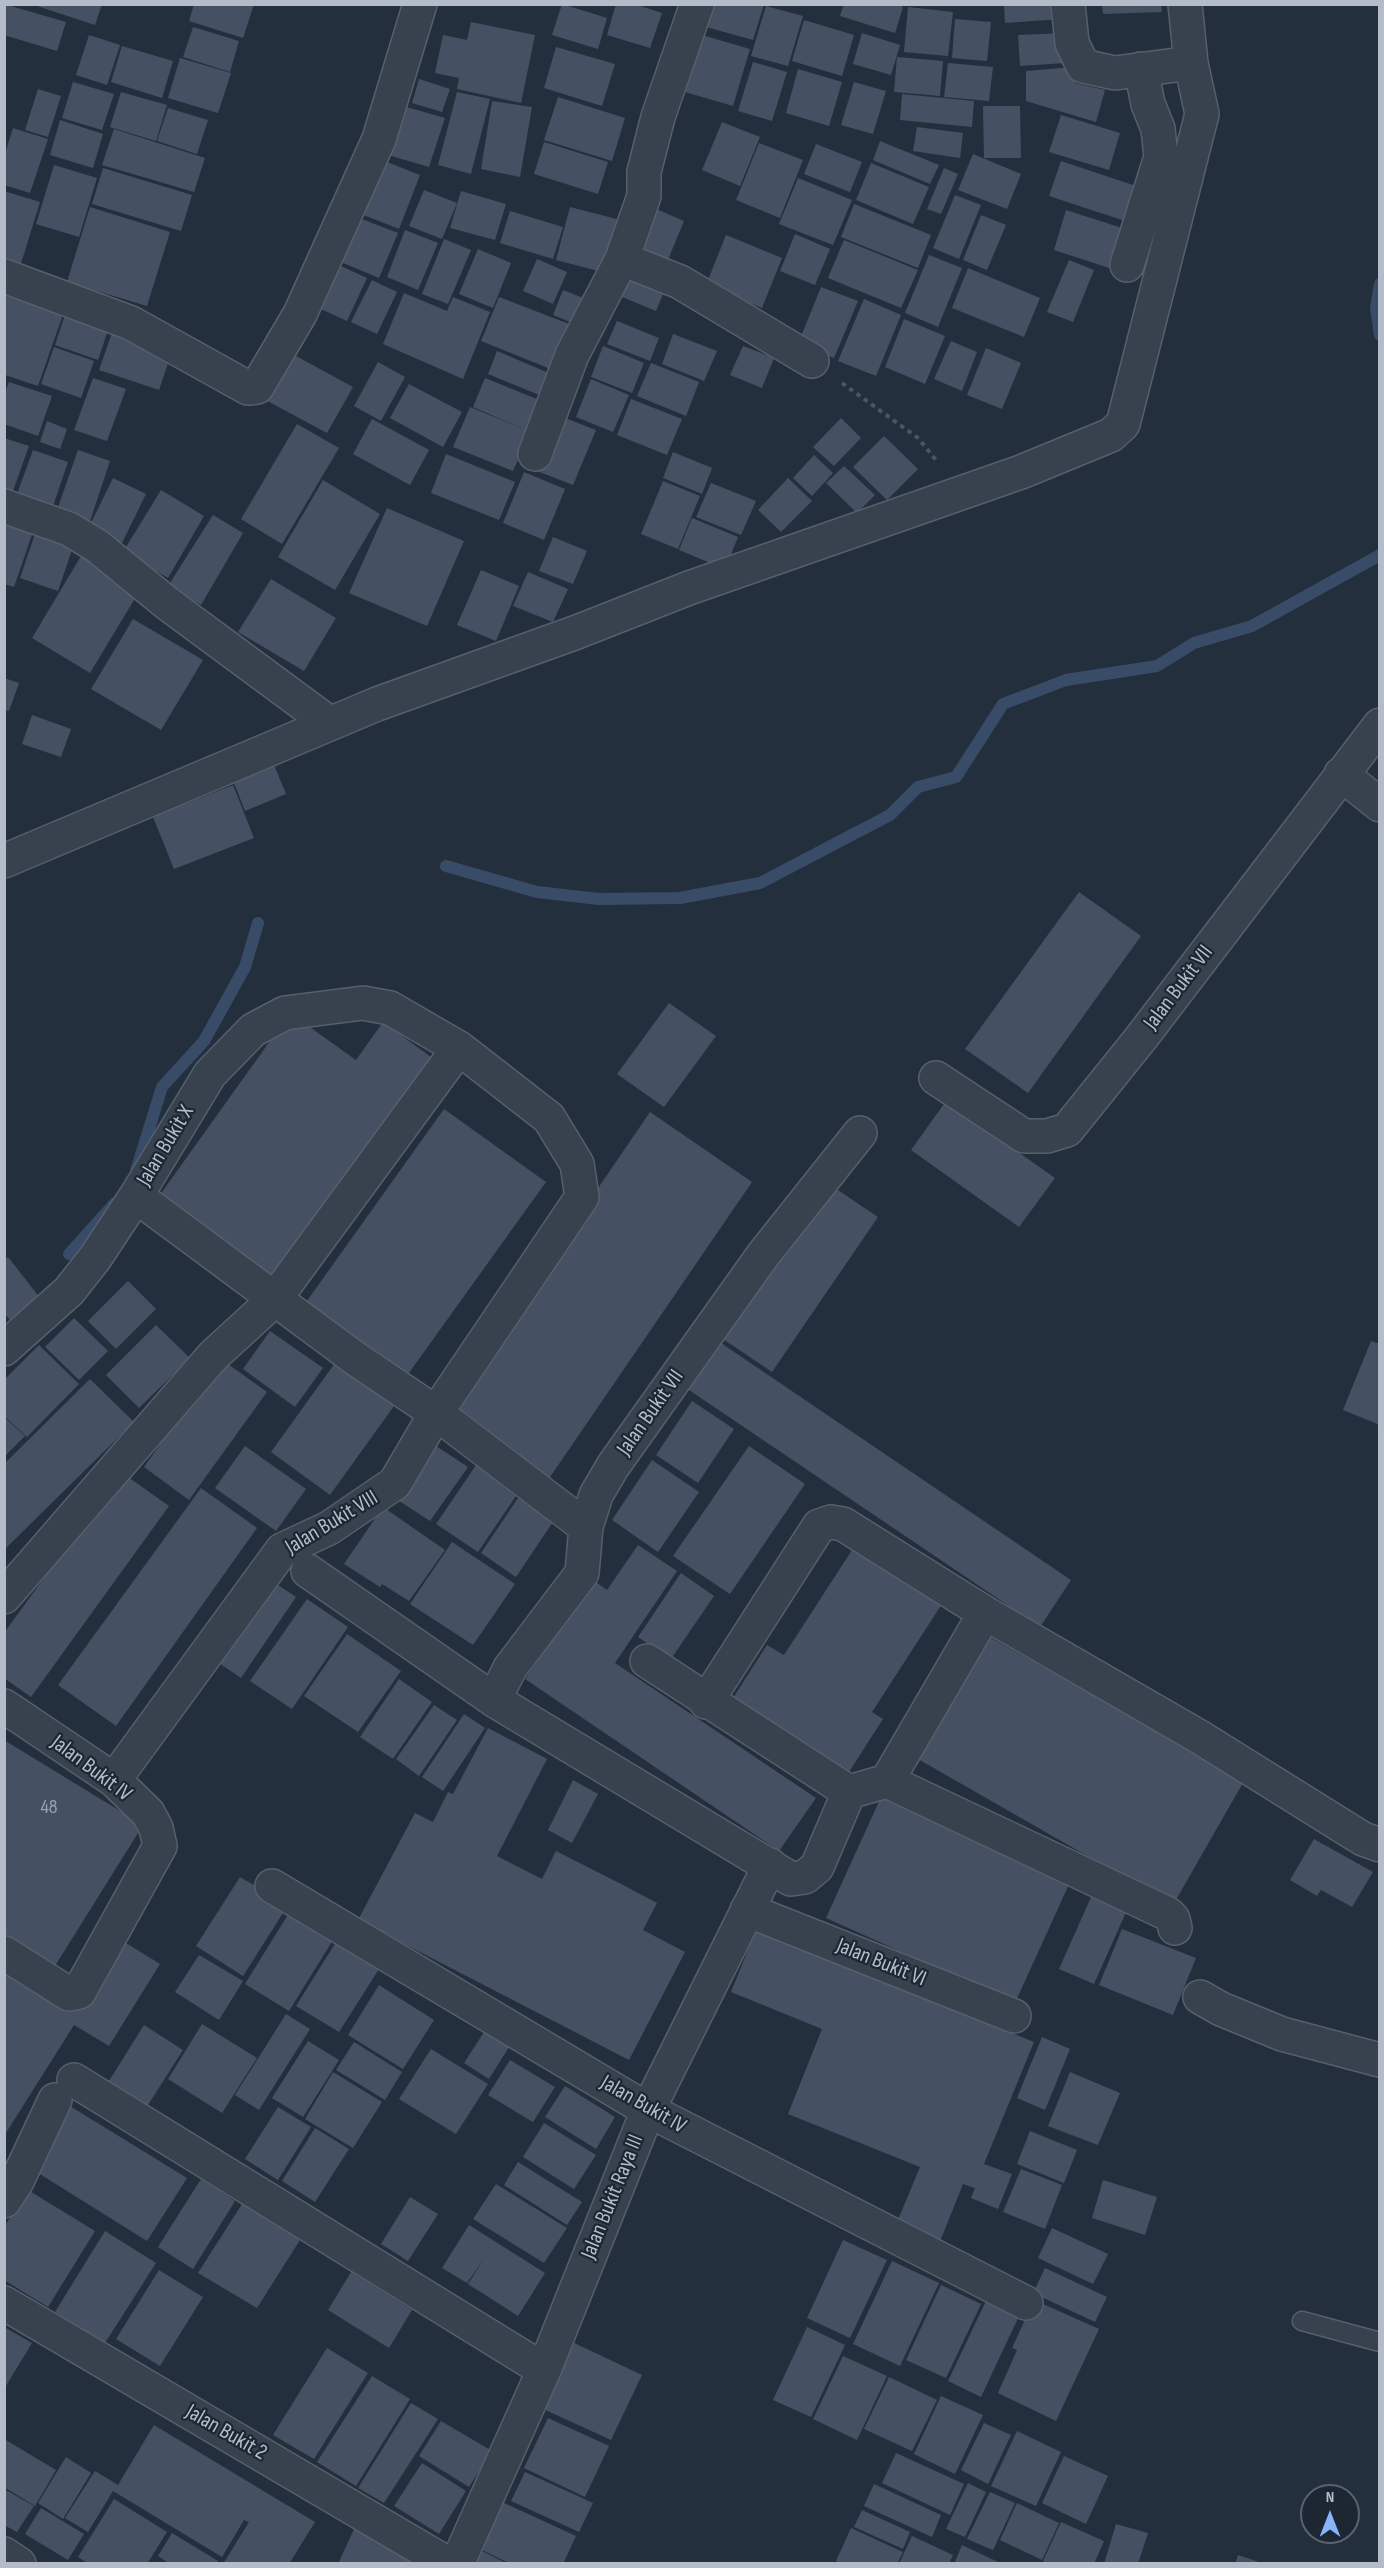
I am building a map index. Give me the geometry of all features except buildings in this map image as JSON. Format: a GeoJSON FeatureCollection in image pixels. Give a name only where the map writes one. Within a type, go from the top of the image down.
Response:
{"type":"FeatureCollection","features":[{"type":"Feature","properties":{"kind":"street"},"geometry":{"type":"LineString","coordinates":[[4,276],[131,322],[248,388],[257,387],[300,314],[379,139],[420,4]]}},
{"type":"Feature","properties":{"kind":"street"},"geometry":{"type":"LineString","coordinates":[[535,454],[572,356],[622,259],[644,196],[644,172],[658,117],[697,4]]}},
{"type":"Feature","properties":{"kind":"street"},"geometry":{"type":"LineString","coordinates":[[1068,4],[1072,43],[1083,66],[1115,73],[1191,63]]}},
{"type":"Feature","properties":{"kind":"street"},"geometry":{"type":"LineString","coordinates":[[4,861],[329,723],[577,632],[689,588],[965,492],[1111,435],[1123,424],[1202,114],[1191,63],[1185,4]]}},
{"type":"Feature","properties":{"kind":"street"},"geometry":{"type":"LineString","coordinates":[[1127,265],[1161,157],[1158,129],[1148,104],[1141,69]]}},
{"type":"Feature","properties":{"kind":"street"},"geometry":{"type":"LineString","coordinates":[[622,259],[680,282],[812,361]]}},
{"type":"Feature","properties":{"kind":"street"},"geometry":{"type":"LineString","coordinates":[[4,506],[69,529],[98,546],[168,604],[329,723]]}},
{"type":"Feature","properties":{"kind":"street","name":"Jalan Bukit VII"},"geometry":{"type":"LineString","coordinates":[[936,1078],[1023,1136],[1047,1136],[1067,1130],[1141,1038],[1380,725]]}},
{"type":"Feature","properties":{"kind":"street"},"geometry":{"type":"LineString","coordinates":[[1341,774],[1380,805]]}},
{"type":"Feature","properties":{"kind":"street","name":"Jalan Bukit X"},"geometry":{"type":"LineString","coordinates":[[4,1349],[69,1291],[136,1196],[210,1074],[252,1030],[285,1012],[363,1003],[390,1008],[459,1048],[549,1118],[577,1164]]}},
{"type":"Feature","properties":{"kind":"street"},"geometry":{"type":"LineString","coordinates":[[4,1597],[213,1356],[274,1300],[459,1048]]}},
{"type":"Feature","properties":{"kind":"street","name":"Jalan Bukit VII"},"geometry":{"type":"LineString","coordinates":[[500,1705],[510,1668],[582,1573],[586,1527],[596,1496],[613,1466],[763,1255],[860,1132]]}},
{"type":"Feature","properties":{"kind":"street","name":"Jalan Bukit VIII"},"geometry":{"type":"LineString","coordinates":[[114,1780],[282,1550],[329,1528],[395,1483],[436,1413],[582,1197],[577,1164]]}},
{"type":"Feature","properties":{"kind":"street"},"geometry":{"type":"LineString","coordinates":[[136,1196],[274,1300],[436,1413],[586,1527]]}},
{"type":"Feature","properties":{"kind":"street"},"geometry":{"type":"LineString","coordinates":[[706,1702],[819,1526],[831,1522],[843,1524],[985,1613],[1198,1736],[1363,1839],[1380,1845]]}},
{"type":"Feature","properties":{"kind":"street"},"geometry":{"type":"LineString","coordinates":[[308,1570],[500,1705],[791,1879],[805,1877],[817,1867],[849,1792]]}},
{"type":"Feature","properties":{"kind":"street"},"geometry":{"type":"LineString","coordinates":[[887,1781],[985,1613]]}},
{"type":"Feature","properties":{"kind":"street"},"geometry":{"type":"LineString","coordinates":[[647,1661],[706,1702],[849,1792],[887,1781],[1168,1914],[1173,1919],[1175,1928]]}},
{"type":"Feature","properties":{"kind":"street","name":"Jalan Bukit IV"},"geometry":{"type":"LineString","coordinates":[[4,1706],[114,1780],[148,1814],[156,1828],[160,1846],[79,1992],[69,1994],[4,1953]]}},
{"type":"Feature","properties":{"kind":"street","name":"Jalan Bukit Raya III"},"geometry":{"type":"LineString","coordinates":[[457,2564],[544,2370],[648,2110],[770,1865]]}},
{"type":"Feature","properties":{"kind":"street","name":"Jalan Bukit IV"},"geometry":{"type":"LineString","coordinates":[[272,1886],[648,2110],[1026,2303]]}},
{"type":"Feature","properties":{"kind":"street","name":"Jalan Bukit VI"},"geometry":{"type":"LineString","coordinates":[[747,1910],[1014,2016]]}},
{"type":"Feature","properties":{"kind":"street"},"geometry":{"type":"LineString","coordinates":[[1200,1997],[1221,2009],[1282,2034],[1380,2060]]}},
{"type":"Feature","properties":{"kind":"street"},"geometry":{"type":"LineString","coordinates":[[9,2185],[64,2090],[544,2370]]}},
{"type":"Feature","properties":{"kind":"street","name":"Jalan Bukit 2"},"geometry":{"type":"LineString","coordinates":[[4,2303],[448,2564]]}},
{"type":"Feature","properties":{"kind":"street"},"geometry":{"type":"LineString","coordinates":[[4,2554],[19,2564]]}},
{"type":"Feature","properties":{"kind":"lane"},"geometry":{"type":"LineString","coordinates":[[1302,2321],[1380,2342]]}},
{"type":"Feature","properties":{"kind":"path"},"geometry":{"type":"LineString","coordinates":[[812,361],[918,438],[965,492]]}},
{"type":"Feature","properties":{"kind":"waterway"},"geometry":{"type":"LineString","coordinates":[[1380,284],[1376,308],[1380,335]]}},
{"type":"Feature","properties":{"kind":"waterway"},"geometry":{"type":"LineString","coordinates":[[446,866],[537,892],[599,899],[680,898],[760,883],[890,815],[918,787],[956,777],[1003,704],[1066,680],[1157,666],[1194,643],[1252,626],[1380,555]]}},
{"type":"Feature","properties":{"kind":"waterway"},"geometry":{"type":"LineString","coordinates":[[136,1171],[162,1087],[204,1041],[245,967],[258,923]]}},
{"type":"Feature","properties":{"kind":"waterway"},"geometry":{"type":"LineString","coordinates":[[69,1254],[115,1203]]}}]}
